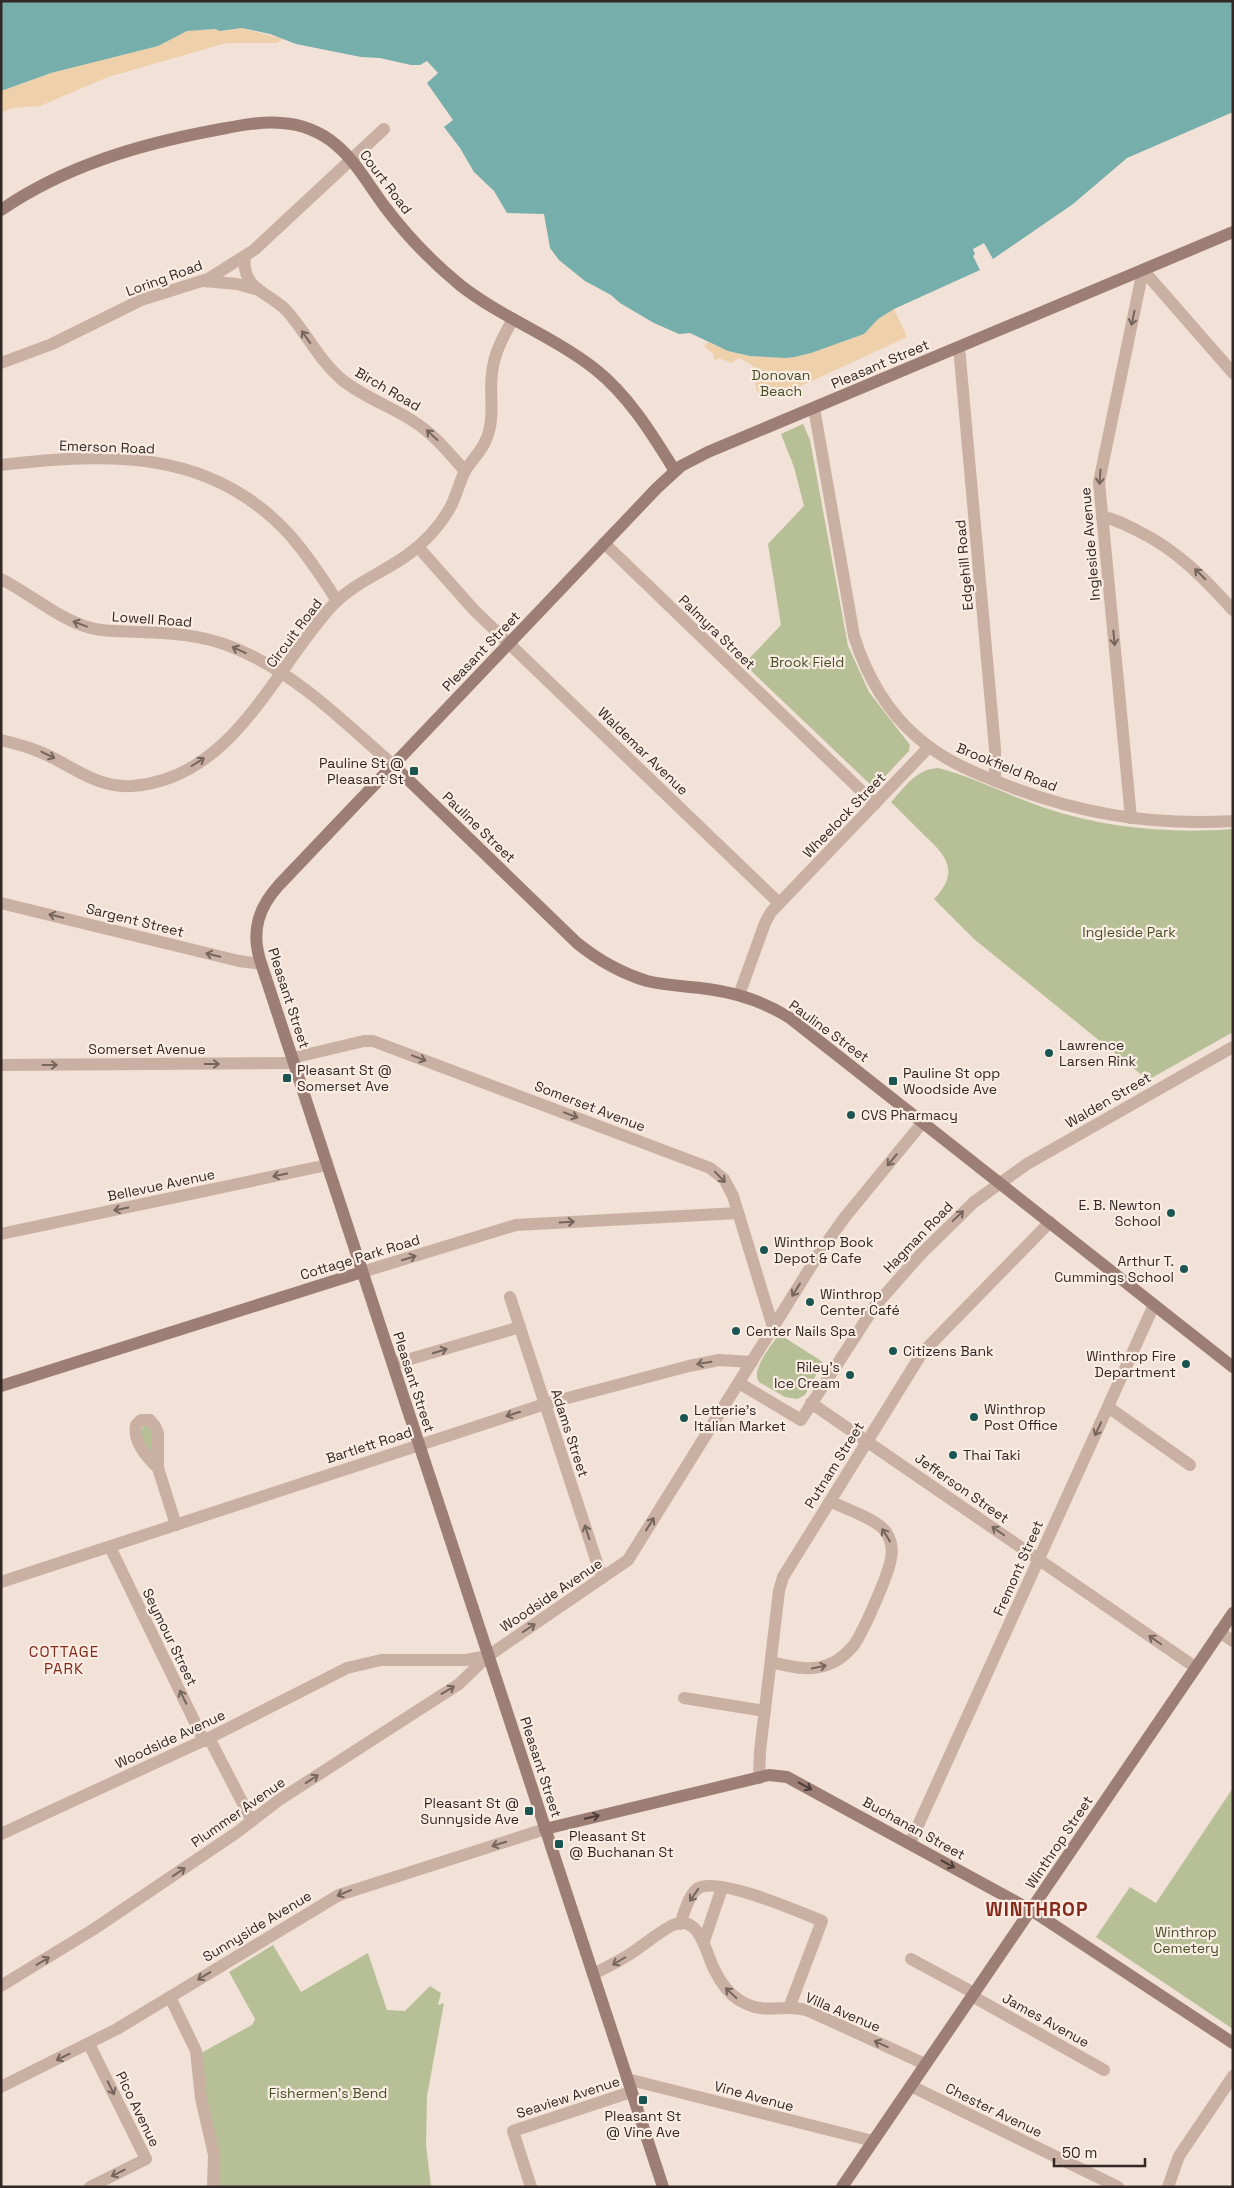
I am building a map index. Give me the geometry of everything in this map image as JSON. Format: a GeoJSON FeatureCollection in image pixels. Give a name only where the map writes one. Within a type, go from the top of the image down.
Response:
{"type":"FeatureCollection","features":[{"type":"Feature","properties":{"kind":"main road","name":"Court Road"},"geometry":{"type":"LineString","coordinates":[[1,210],[43,184],[88,164],[154,144],[252,124],[282,123],[309,129],[331,141],[351,160],[393,218],[428,257],[479,298],[576,356],[605,378],[642,420],[675,471]]}},
{"type":"Feature","properties":{"kind":"main road","name":"Pleasant Street"},"geometry":{"type":"LineString","coordinates":[[663,2187],[261,964],[256,935],[259,915],[266,900],[279,885],[604,543],[675,471],[708,452],[1233,232]]}},
{"type":"Feature","properties":{"kind":"main road","name":"Pauline Street"},"geometry":{"type":"LineString","coordinates":[[393,765],[577,943],[600,960],[627,974],[648,981],[739,995],[768,1006],[797,1023],[1233,1367]]}},
{"type":"Feature","properties":{"kind":"main road","name":"Cottage Park Road"},"geometry":{"type":"LineString","coordinates":[[1,1386],[362,1272]]}},
{"type":"Feature","properties":{"kind":"main road","name":"Winthrop Street"},"geometry":{"type":"LineString","coordinates":[[842,2187],[1233,1613]]}},
{"type":"Feature","properties":{"kind":"main road","name":"Buchanan Street"},"geometry":{"type":"LineString","coordinates":[[545,1830],[759,1778],[778,1775],[792,1779],[1031,1910],[1233,2043]]}},
{"type":"Feature","properties":{"kind":"street","name":"Loring Road"},"geometry":{"type":"LineString","coordinates":[[1,363],[61,340],[141,300],[202,281],[245,257],[384,129]]}},
{"type":"Feature","properties":{"kind":"street"},"geometry":{"type":"LineString","coordinates":[[245,257],[246,273],[255,289]]}},
{"type":"Feature","properties":{"kind":"street"},"geometry":{"type":"LineString","coordinates":[[1143,270],[1233,373]]}},
{"type":"Feature","properties":{"kind":"street","name":"Ingleside Avenue"},"geometry":{"type":"LineString","coordinates":[[1131,818],[1099,482],[1143,270]]}},
{"type":"Feature","properties":{"kind":"street","name":"Birch Road"},"geometry":{"type":"LineString","coordinates":[[202,281],[230,283],[255,289],[275,300],[287,312],[322,359],[341,379],[366,396],[420,425],[439,442],[465,471]]}},
{"type":"Feature","properties":{"kind":"street","name":"Circuit Road"},"geometry":{"type":"LineString","coordinates":[[1,740],[38,751],[99,783],[123,786],[147,784],[185,770],[222,744],[242,725],[337,601],[418,547],[446,514],[465,471],[482,448],[489,433],[492,418],[494,358],[499,344],[513,319]]}},
{"type":"Feature","properties":{"kind":"street","name":"Edgehill Road"},"geometry":{"type":"LineString","coordinates":[[960,347],[995,749],[995,781]]}},
{"type":"Feature","properties":{"kind":"street","name":"Brookfield Road"},"geometry":{"type":"LineString","coordinates":[[814,408],[850,618],[856,642],[868,671],[886,702],[903,723],[929,747],[958,765],[995,781],[1071,807],[1131,818],[1178,822],[1233,821]]}},
{"type":"Feature","properties":{"kind":"street","name":"Emerson Road"},"geometry":{"type":"LineString","coordinates":[[1,465],[54,460],[112,459],[159,463],[196,472],[238,493],[280,526],[310,560],[337,601]]}},
{"type":"Feature","properties":{"kind":"street"},"geometry":{"type":"LineString","coordinates":[[1102,517],[1120,522],[1170,548],[1198,571],[1233,610]]}},
{"type":"Feature","properties":{"kind":"street","name":"Palmyra Street"},"geometry":{"type":"LineString","coordinates":[[604,543],[875,804]]}},
{"type":"Feature","properties":{"kind":"street","name":"Waldemar Avenue"},"geometry":{"type":"LineString","coordinates":[[418,547],[474,610],[779,903]]}},
{"type":"Feature","properties":{"kind":"street","name":"Lowell Road"},"geometry":{"type":"LineString","coordinates":[[1,579],[65,618],[82,625],[106,630],[175,633],[209,639],[234,647],[283,672],[393,765]]}},
{"type":"Feature","properties":{"kind":"street","name":"Wheelock Street"},"geometry":{"type":"LineString","coordinates":[[779,903],[929,747]]}},
{"type":"Feature","properties":{"kind":"street","name":"Sargent Street"},"geometry":{"type":"LineString","coordinates":[[1,903],[239,961],[261,964]]}},
{"type":"Feature","properties":{"kind":"street"},"geometry":{"type":"LineString","coordinates":[[739,995],[767,918],[779,903]]}},
{"type":"Feature","properties":{"kind":"street","name":"Somerset Avenue"},"geometry":{"type":"LineString","coordinates":[[1,1066],[293,1061],[364,1041],[373,1041],[710,1168],[720,1175],[727,1184],[738,1213],[773,1327]]}},
{"type":"Feature","properties":{"kind":"street","name":"Walden Street"},"geometry":{"type":"LineString","coordinates":[[999,1182],[1027,1164],[1233,1047]]}},
{"type":"Feature","properties":{"kind":"street","name":"Woodside Avenue"},"geometry":{"type":"LineString","coordinates":[[1,1834],[206,1740],[354,1665],[389,1659],[466,1660],[488,1656],[628,1560],[836,1229],[923,1122]]}},
{"type":"Feature","properties":{"kind":"street","name":"Bellevue Avenue"},"geometry":{"type":"LineString","coordinates":[[1,1234],[327,1165]]}},
{"type":"Feature","properties":{"kind":"street","name":"Hagman Road"},"geometry":{"type":"LineString","coordinates":[[739,1383],[801,1420],[858,1330],[885,1295],[948,1225],[999,1182]]}},
{"type":"Feature","properties":{"kind":"street","name":"Cottage Park Road"},"geometry":{"type":"LineString","coordinates":[[362,1272],[516,1225],[738,1213]]}},
{"type":"Feature","properties":{"kind":"street","name":"Putnam Street"},"geometry":{"type":"LineString","coordinates":[[759,1778],[760,1751],[770,1662],[783,1577],[926,1348],[1050,1222]]}},
{"type":"Feature","properties":{"kind":"street","name":"Adams Street"},"geometry":{"type":"LineString","coordinates":[[510,1297],[602,1578]]}},
{"type":"Feature","properties":{"kind":"street","name":"Fremont Street"},"geometry":{"type":"LineString","coordinates":[[910,1843],[1154,1305]]}},
{"type":"Feature","properties":{"kind":"street"},"geometry":{"type":"LineString","coordinates":[[393,1364],[520,1327]]}},
{"type":"Feature","properties":{"kind":"street","name":"Bartlett Road"},"geometry":{"type":"LineString","coordinates":[[1,1582],[545,1404],[689,1366],[719,1360],[752,1362]]}},
{"type":"Feature","properties":{"kind":"street","name":"Jefferson Street"},"geometry":{"type":"LineString","coordinates":[[811,1403],[1195,1667]]}},
{"type":"Feature","properties":{"kind":"street"},"geometry":{"type":"LineString","coordinates":[[1108,1408],[1190,1465]]}},
{"type":"Feature","properties":{"kind":"street"},"geometry":{"type":"LineString","coordinates":[[158,1468],[176,1525]]}},
{"type":"Feature","properties":{"kind":"street"},"geometry":{"type":"LineString","coordinates":[[770,1662],[795,1667],[815,1668],[833,1663],[843,1656],[858,1637],[888,1572],[892,1550],[886,1532],[875,1523],[830,1501]]}},
{"type":"Feature","properties":{"kind":"street","name":"Seymour Street"},"geometry":{"type":"LineString","coordinates":[[110,1547],[206,1740],[252,1821]]}},
{"type":"Feature","properties":{"kind":"street"},"geometry":{"type":"LineString","coordinates":[[1220,1632],[1233,1641]]}},
{"type":"Feature","properties":{"kind":"street","name":"Plummer Avenue"},"geometry":{"type":"LineString","coordinates":[[1,1986],[94,1929],[252,1821],[279,1800],[459,1684],[488,1656]]}},
{"type":"Feature","properties":{"kind":"street"},"geometry":{"type":"LineString","coordinates":[[684,1698],[765,1711]]}},
{"type":"Feature","properties":{"kind":"street","name":"Sunnyside Avenue"},"geometry":{"type":"LineString","coordinates":[[1,2087],[89,2044],[339,1895],[545,1830]]}},
{"type":"Feature","properties":{"kind":"street"},"geometry":{"type":"LineString","coordinates":[[680,1924],[696,1890],[706,1886],[722,1888],[772,1901],[822,1922],[788,2008]]}},
{"type":"Feature","properties":{"kind":"street"},"geometry":{"type":"LineString","coordinates":[[593,1974],[629,1955],[671,1926],[680,1924],[692,1928],[704,1941],[722,1888]]}},
{"type":"Feature","properties":{"kind":"street","name":"Villa Avenue"},"geometry":{"type":"LineString","coordinates":[[704,1941],[712,1965],[721,1982],[738,1999],[762,2009],[801,2008],[926,2064]]}},
{"type":"Feature","properties":{"kind":"street","name":"James Avenue"},"geometry":{"type":"LineString","coordinates":[[911,1959],[1104,2070]]}},
{"type":"Feature","properties":{"kind":"street"},"geometry":{"type":"LineString","coordinates":[[170,1997],[196,2051],[202,2102],[214,2154],[213,2187]]}},
{"type":"Feature","properties":{"kind":"street","name":"Pico Avenue"},"geometry":{"type":"LineString","coordinates":[[89,2044],[146,2159],[90,2187]]}},
{"type":"Feature","properties":{"kind":"street"},"geometry":{"type":"LineString","coordinates":[[1168,2187],[1173,2169],[1182,2150],[1233,2076]]}},
{"type":"Feature","properties":{"kind":"street","name":"Vine Avenue"},"geometry":{"type":"LineString","coordinates":[[627,2079],[873,2141]]}},
{"type":"Feature","properties":{"kind":"street","name":"Chester Avenue"},"geometry":{"type":"LineString","coordinates":[[911,2086],[1118,2187]]}},
{"type":"Feature","properties":{"kind":"street","name":"Seaview Avenue"},"geometry":{"type":"LineString","coordinates":[[531,2187],[513,2131],[632,2092]]}},
{"type":"Feature","properties":{"kind":"green space","name":"Brook Field"},"geometry":{"type":"Polygon","coordinates":[[[803,424],[810,440],[848,646],[869,692],[910,745],[909,751],[874,788],[744,664],[781,625],[768,544],[804,506],[794,467],[781,434],[803,424]]]}},
{"type":"Feature","properties":{"kind":"green space","name":"Ingleside Park"},"geometry":{"type":"Polygon","coordinates":[[[938,768],[965,776],[1045,808],[1067,815],[1114,825],[1186,831],[1233,829],[1233,1032],[1148,1080],[974,939],[934,899],[947,881],[948,872],[944,857],[891,802],[917,775],[930,769],[938,768]]]}},
{"type":"Feature","properties":{"kind":"green space"},"geometry":{"type":"Polygon","coordinates":[[[779,1334],[823,1362],[805,1395],[797,1399],[785,1397],[759,1382],[757,1377],[757,1371],[763,1358],[779,1334]]]}},
{"type":"Feature","properties":{"kind":"green space"},"geometry":{"type":"Polygon","coordinates":[[[145,1423],[152,1430],[152,1456],[140,1433],[145,1423]]]}},
{"type":"Feature","properties":{"kind":"green space","name":"Winthrop Cemetery"},"geometry":{"type":"Polygon","coordinates":[[[1233,1788],[1233,2029],[1096,1937],[1130,1887],[1156,1903],[1233,1788]]]}},
{"type":"Feature","properties":{"kind":"green space","name":"Fishermen's Bend"},"geometry":{"type":"Polygon","coordinates":[[[273,1945],[301,1992],[368,1953],[387,2010],[405,2011],[430,1986],[441,1993],[438,2005],[444,2003],[427,2096],[426,2145],[431,2187],[217,2187],[201,2053],[252,2025],[255,2019],[229,1972],[273,1945]]]}},
{"type":"Feature","properties":{"kind":"sand"},"geometry":{"type":"Polygon","coordinates":[[[242,28],[283,39],[277,43],[226,43],[108,77],[40,106],[12,108],[1,113],[1,91],[51,73],[158,46],[187,31],[215,29],[224,31],[242,28]]]}},
{"type":"Feature","properties":{"kind":"sand","name":"Donovan Beach"},"geometry":{"type":"Polygon","coordinates":[[[894,309],[907,337],[777,397],[765,398],[757,391],[755,369],[747,362],[739,358],[731,363],[719,358],[715,361],[713,354],[704,346],[708,342],[728,351],[750,356],[795,357],[864,334],[878,319],[894,309]]]}},
{"type":"Feature","properties":{"kind":"water"},"geometry":{"type":"Polygon","coordinates":[[[1,1],[1233,1],[1233,112],[1127,158],[1073,204],[993,259],[984,243],[973,249],[975,254],[973,256],[980,270],[894,309],[878,319],[864,334],[795,357],[750,356],[728,351],[690,333],[679,334],[654,323],[620,303],[611,295],[585,281],[559,260],[550,248],[544,214],[507,213],[494,191],[474,172],[460,148],[444,127],[453,120],[427,83],[438,73],[427,61],[420,65],[411,65],[296,44],[270,34],[242,28],[220,31],[215,29],[187,31],[158,46],[51,73],[1,91],[1,1]]]}},
{"type":"Feature","properties":{"kind":"place","name":"Pauline St @ Pleasant St"},"geometry":{"type":"Point","coordinates":[414,771]}},
{"type":"Feature","properties":{"kind":"place","name":"Lawrence Larsen Rink"},"geometry":{"type":"Point","coordinates":[1049,1053]}},
{"type":"Feature","properties":{"kind":"place","name":"Pleasant St @ Somerset Ave"},"geometry":{"type":"Point","coordinates":[287,1078]}},
{"type":"Feature","properties":{"kind":"place","name":"Pauline St opp Woodside Ave"},"geometry":{"type":"Point","coordinates":[893,1081]}},
{"type":"Feature","properties":{"kind":"place","name":"CVS Pharmacy"},"geometry":{"type":"Point","coordinates":[851,1115]}},
{"type":"Feature","properties":{"kind":"place","name":"E. B. Newton School"},"geometry":{"type":"Point","coordinates":[1171,1213]}},
{"type":"Feature","properties":{"kind":"place","name":"Winthrop Book Depot & Cafe"},"geometry":{"type":"Point","coordinates":[764,1250]}},
{"type":"Feature","properties":{"kind":"place","name":"Arthur T. Cummings School"},"geometry":{"type":"Point","coordinates":[1184,1269]}},
{"type":"Feature","properties":{"kind":"place","name":"Winthrop Center Café"},"geometry":{"type":"Point","coordinates":[810,1302]}},
{"type":"Feature","properties":{"kind":"place","name":"Center Nails Spa"},"geometry":{"type":"Point","coordinates":[736,1331]}},
{"type":"Feature","properties":{"kind":"place","name":"Citizens Bank"},"geometry":{"type":"Point","coordinates":[893,1351]}},
{"type":"Feature","properties":{"kind":"place","name":"Winthrop Fire Department"},"geometry":{"type":"Point","coordinates":[1186,1364]}},
{"type":"Feature","properties":{"kind":"place","name":"Riley’s Ice Cream"},"geometry":{"type":"Point","coordinates":[850,1375]}},
{"type":"Feature","properties":{"kind":"place","name":"Winthrop Post Office"},"geometry":{"type":"Point","coordinates":[974,1417]}},
{"type":"Feature","properties":{"kind":"place","name":"Letterie's Italian Market"},"geometry":{"type":"Point","coordinates":[684,1418]}},
{"type":"Feature","properties":{"kind":"place","name":"Thai Taki"},"geometry":{"type":"Point","coordinates":[953,1455]}},
{"type":"Feature","properties":{"kind":"place","name":"Pleasant St @ Sunnyside Ave"},"geometry":{"type":"Point","coordinates":[529,1811]}},
{"type":"Feature","properties":{"kind":"place","name":"Pleasant St @ Buchanan St"},"geometry":{"type":"Point","coordinates":[559,1844]}},
{"type":"Feature","properties":{"kind":"place","name":"Pleasant St @ Vine Ave"},"geometry":{"type":"Point","coordinates":[643,2100]}},
{"type":"Feature","properties":{"kind":"district","name":"COTTAGE PARK"},"geometry":{"type":"Point","coordinates":[64,1660]}},
{"type":"Feature","properties":{"kind":"district","name":"WINTHROP"},"geometry":{"type":"Point","coordinates":[1037,1909]}}]}
